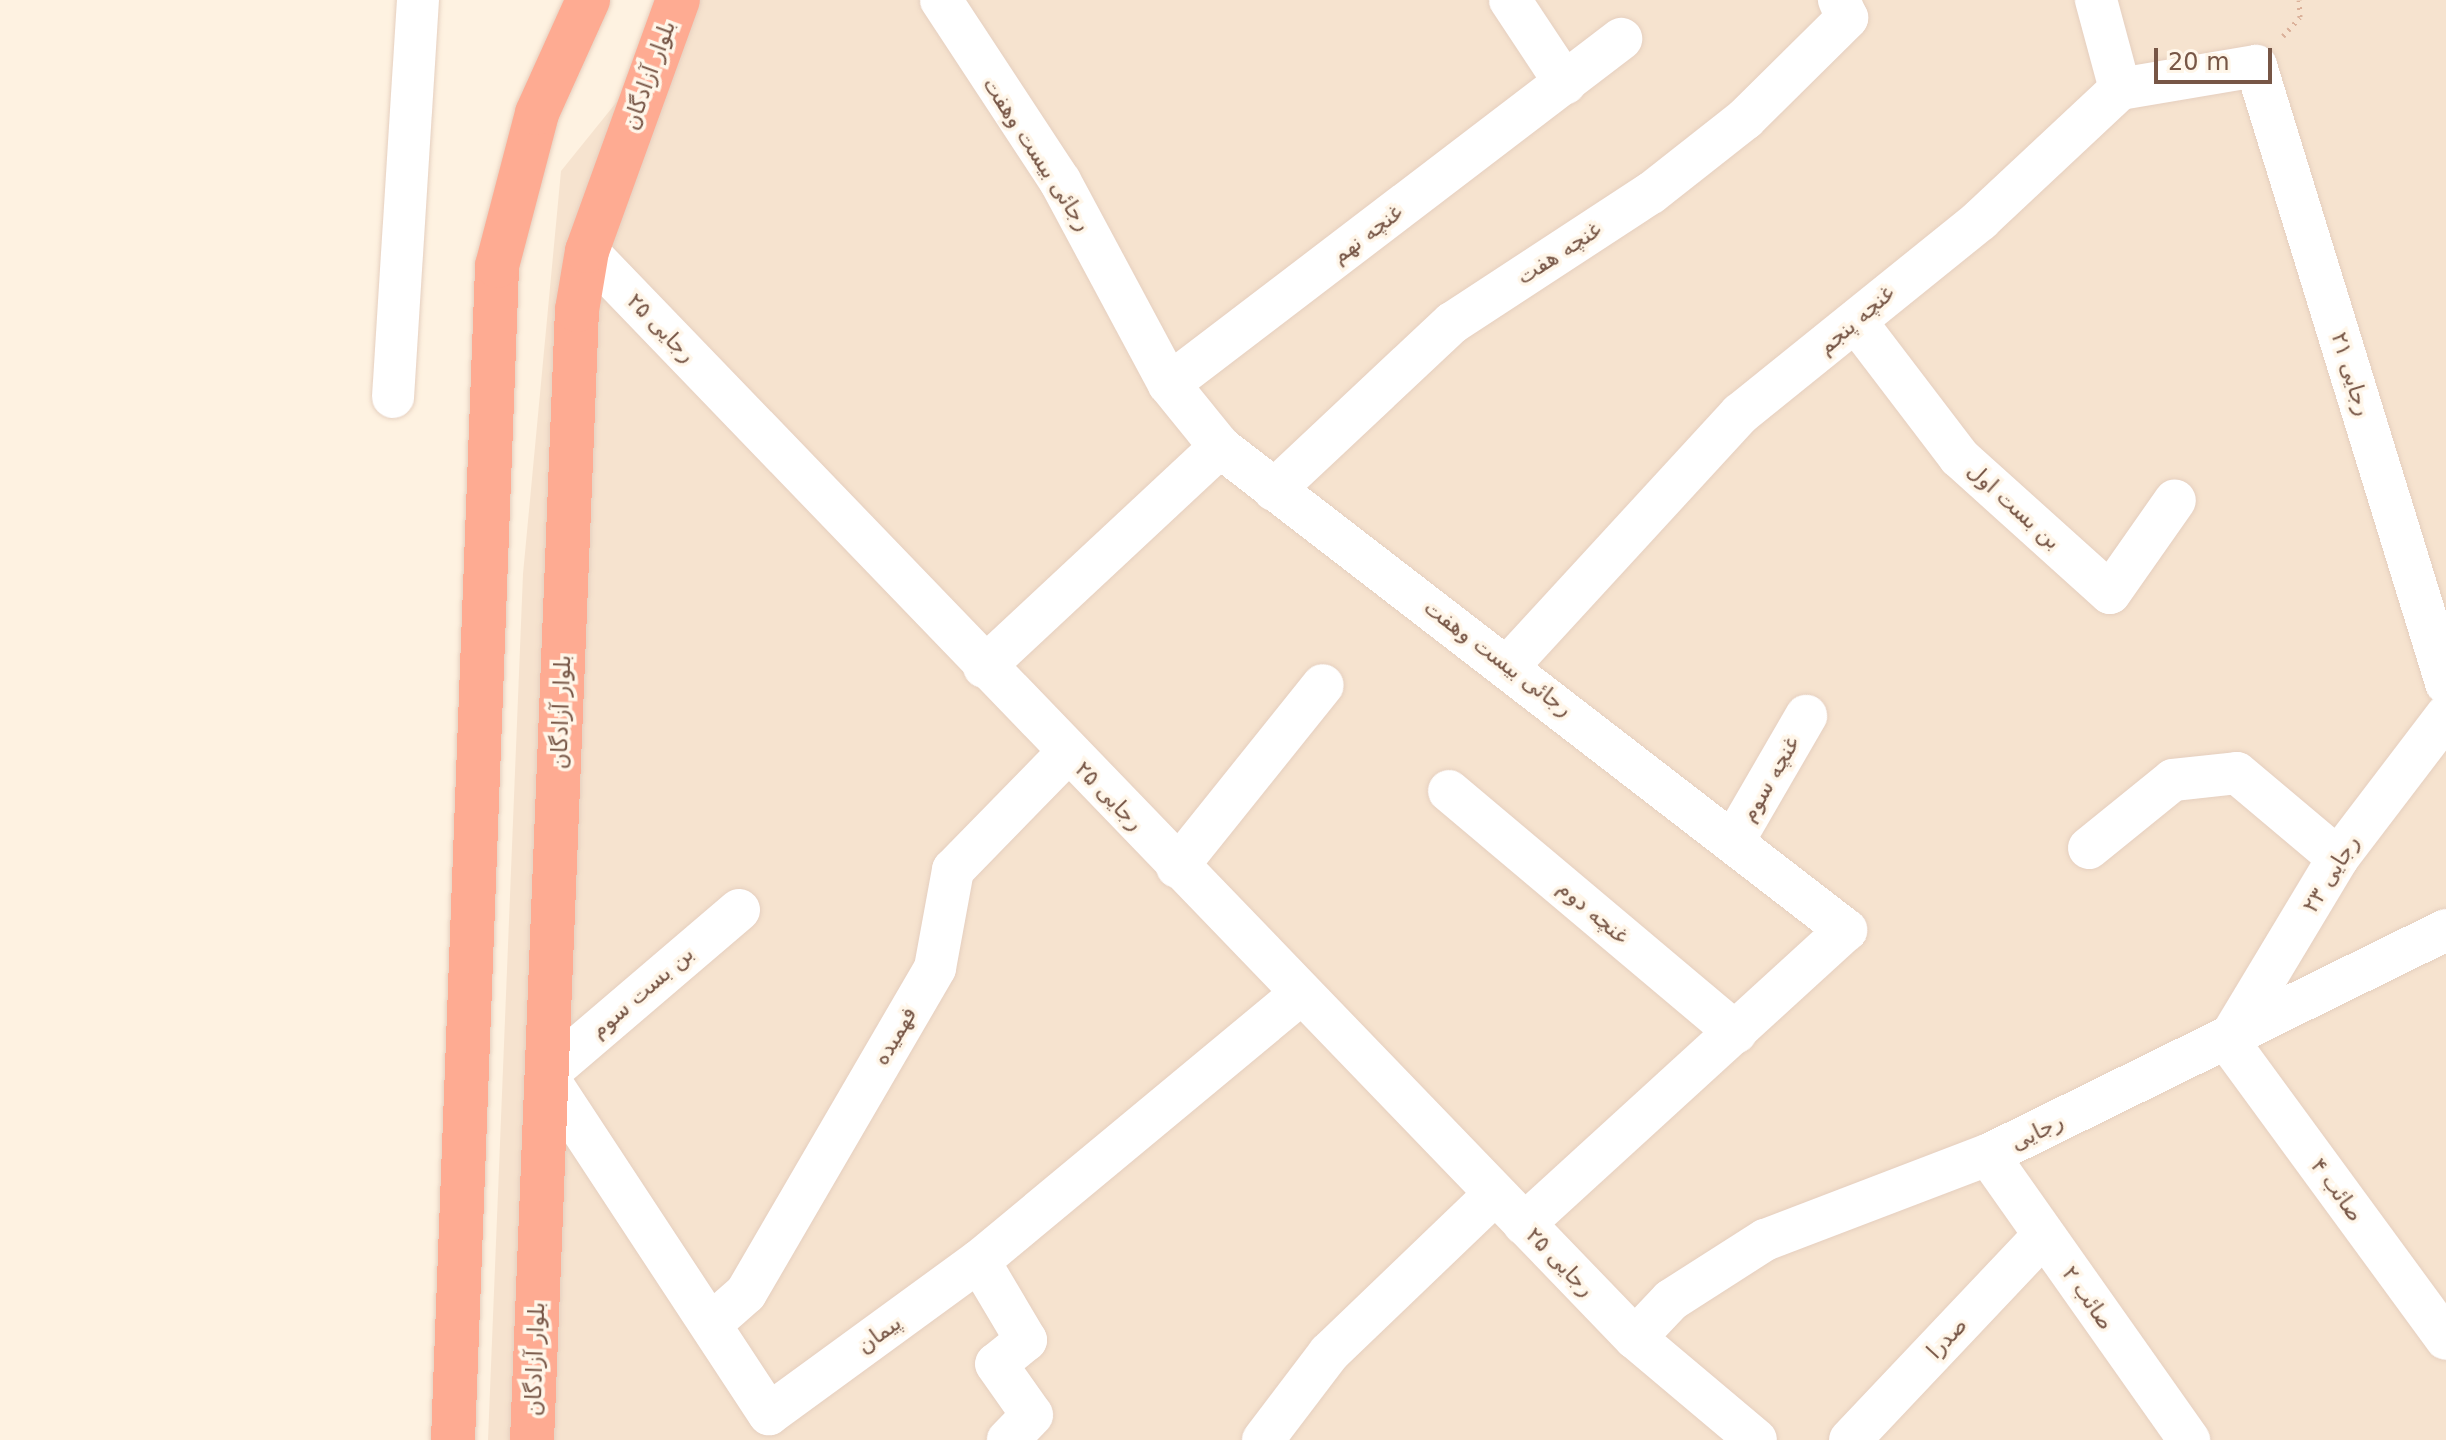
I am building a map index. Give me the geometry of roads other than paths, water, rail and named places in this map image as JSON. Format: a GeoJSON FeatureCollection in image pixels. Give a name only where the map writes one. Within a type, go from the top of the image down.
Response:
{"type":"FeatureCollection","features":[{"type":"Feature","properties":{"kind":"highway"},"geometry":{"type":"LineString","coordinates":[[453,1440],[497,266],[537,113],[588,0]]}},
{"type":"Feature","properties":{"kind":"highway","name":"بلوار آزادگان"},"geometry":{"type":"LineString","coordinates":[[532,1440],[577,310],[587,251],[678,0]]}},
{"type":"Feature","properties":{"kind":"street"},"geometry":{"type":"LineString","coordinates":[[393,397],[418,0]]}},
{"type":"Feature","properties":{"kind":"street","name":"رجائی بیست وهفت"},"geometry":{"type":"LineString","coordinates":[[941,0],[1060,181],[1169,384],[1220,447],[1510,664],[1846,930],[1524,1224]]}},
{"type":"Feature","properties":{"kind":"street"},"geometry":{"type":"LineString","coordinates":[[1510,0],[1565,83]]}},
{"type":"Feature","properties":{"kind":"street"},"geometry":{"type":"LineString","coordinates":[[2096,0],[2120,89]]}},
{"type":"Feature","properties":{"kind":"street","name":"غنچه هفت"},"geometry":{"type":"LineString","coordinates":[[1274,490],[1452,323],[1651,193],[1745,119],[1843,9]]}},
{"type":"Feature","properties":{"kind":"street","name":"غنچه نهم"},"geometry":{"type":"LineString","coordinates":[[1169,384],[1621,39]]}},
{"type":"Feature","properties":{"kind":"street","name":"رجایی ۲۱"},"geometry":{"type":"LineString","coordinates":[[2120,89],[2256,66],[2446,683]]}},
{"type":"Feature","properties":{"kind":"street","name":"غنچه پنجم"},"geometry":{"type":"LineString","coordinates":[[1510,664],[1740,414],[1857,323],[2120,89]]}},
{"type":"Feature","properties":{"kind":"street","name":"رجایی ۲۵"},"geometry":{"type":"LineString","coordinates":[[587,251],[984,667],[1635,1338],[1756,1440]]}},
{"type":"Feature","properties":{"kind":"street","name":"بن بست اول"},"geometry":{"type":"LineString","coordinates":[[1857,323],[1959,457],[2110,593],[2175,500]]}},
{"type":"Feature","properties":{"kind":"street"},"geometry":{"type":"LineString","coordinates":[[984,667],[1220,447]]}},
{"type":"Feature","properties":{"kind":"street"},"geometry":{"type":"LineString","coordinates":[[1177,867],[1323,685]]}},
{"type":"Feature","properties":{"kind":"street","name":"غنچه سوم"},"geometry":{"type":"LineString","coordinates":[[1733,842],[1806,716]]}},
{"type":"Feature","properties":{"kind":"street","name":"رجایی ۲۳"},"geometry":{"type":"LineString","coordinates":[[2228,1041],[2338,858],[2446,716]]}},
{"type":"Feature","properties":{"kind":"street","name":"فهمیده"},"geometry":{"type":"LineString","coordinates":[[712,1323],[746,1293],[935,968],[953,870],[1067,753]]}},
{"type":"Feature","properties":{"kind":"street"},"geometry":{"type":"LineString","coordinates":[[2089,848],[2173,780],[2237,773],[2338,858]]}},
{"type":"Feature","properties":{"kind":"street","name":"غنچه دوم"},"geometry":{"type":"LineString","coordinates":[[1449,791],[1736,1033]]}},
{"type":"Feature","properties":{"kind":"street","name":"بن بست سوم"},"geometry":{"type":"LineString","coordinates":[[546,1075],[739,910]]}},
{"type":"Feature","properties":{"kind":"street","name":"رجایی"},"geometry":{"type":"LineString","coordinates":[[1635,1338],[1671,1300],[1765,1240],[1988,1155],[2228,1041],[2446,930]]}},
{"type":"Feature","properties":{"kind":"street","name":"پیمان"},"geometry":{"type":"LineString","coordinates":[[546,1075],[769,1414],[979,1261],[1301,994]]}},
{"type":"Feature","properties":{"kind":"street","name":"صائب ۴"},"geometry":{"type":"LineString","coordinates":[[2228,1041],[2446,1339]]}},
{"type":"Feature","properties":{"kind":"street","name":"صائب ۲"},"geometry":{"type":"LineString","coordinates":[[1988,1155],[2189,1440]]}},
{"type":"Feature","properties":{"kind":"street"},"geometry":{"type":"LineString","coordinates":[[1263,1440],[1329,1353],[1495,1194]]}},
{"type":"Feature","properties":{"kind":"street","name":"صدرا"},"geometry":{"type":"LineString","coordinates":[[1850,1440],[2044,1235]]}},
{"type":"Feature","properties":{"kind":"street"},"geometry":{"type":"LineString","coordinates":[[979,1261],[1026,1340],[996,1364],[1032,1415],[1008,1440]]}}]}
